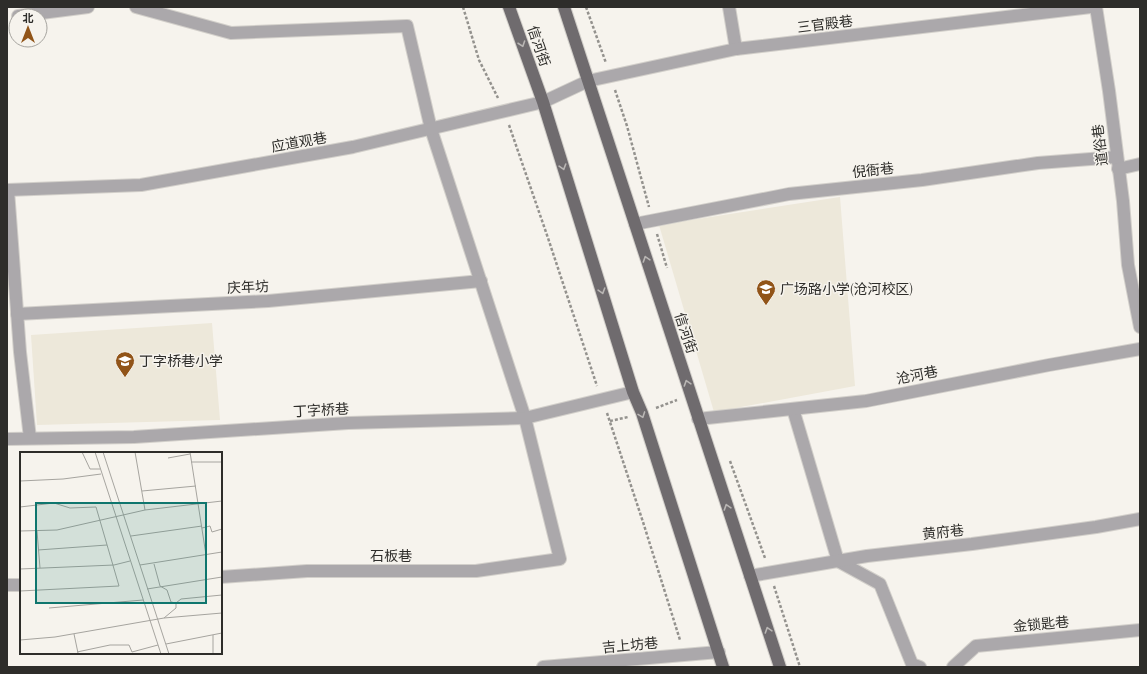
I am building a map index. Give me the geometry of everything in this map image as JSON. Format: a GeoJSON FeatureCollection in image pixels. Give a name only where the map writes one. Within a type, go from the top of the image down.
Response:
{"type":"FeatureCollection","features":[{"type":"Feature","properties":{"kind":"main road","name":"信河街"},"geometry":{"type":"LineString","coordinates":[[509,7],[542,102],[633,392],[642,413],[723,667]]}},
{"type":"Feature","properties":{"kind":"main road","name":"信河街"},"geometry":{"type":"LineString","coordinates":[[564,7],[780,667]]}},
{"type":"Feature","properties":{"kind":"street"},"geometry":{"type":"LineString","coordinates":[[48,12],[88,7]]}},
{"type":"Feature","properties":{"kind":"street"},"geometry":{"type":"LineString","coordinates":[[136,7],[231,33],[407,26],[431,129],[525,418]]}},
{"type":"Feature","properties":{"kind":"street"},"geometry":{"type":"LineString","coordinates":[[729,7],[736,50]]}},
{"type":"Feature","properties":{"kind":"street","name":"三官殿巷"},"geometry":{"type":"LineString","coordinates":[[588,81],[736,50],[1091,7]]}},
{"type":"Feature","properties":{"kind":"street","name":"道俗巷"},"geometry":{"type":"LineString","coordinates":[[1096,7],[1109,91],[1123,201],[1128,265],[1140,327]]}},
{"type":"Feature","properties":{"kind":"street","name":"应道观巷"},"geometry":{"type":"LineString","coordinates":[[7,190],[141,185],[354,147],[542,102],[588,81]]}},
{"type":"Feature","properties":{"kind":"street","name":"倪衙巷"},"geometry":{"type":"LineString","coordinates":[[635,224],[790,194],[922,180],[1038,163],[1140,164]]}},
{"type":"Feature","properties":{"kind":"street"},"geometry":{"type":"LineString","coordinates":[[7,190],[16,314],[30,438]]}},
{"type":"Feature","properties":{"kind":"street","name":"庆年坊"},"geometry":{"type":"LineString","coordinates":[[16,314],[268,301],[481,281]]}},
{"type":"Feature","properties":{"kind":"street","name":"沧河巷"},"geometry":{"type":"LineString","coordinates":[[698,419],[866,401],[1049,365],[1140,349]]}},
{"type":"Feature","properties":{"kind":"street","name":"丁字桥巷"},"geometry":{"type":"LineString","coordinates":[[7,439],[134,437],[348,423],[525,418],[633,392]]}},
{"type":"Feature","properties":{"kind":"street"},"geometry":{"type":"LineString","coordinates":[[793,409],[838,561],[880,584],[912,664],[920,667]]}},
{"type":"Feature","properties":{"kind":"street","name":"石板巷"},"geometry":{"type":"LineString","coordinates":[[222,577],[307,572],[476,572],[560,558],[525,418]]}},
{"type":"Feature","properties":{"kind":"street","name":"黄府巷"},"geometry":{"type":"LineString","coordinates":[[750,576],[867,556],[987,542],[1096,527],[1140,519]]}},
{"type":"Feature","properties":{"kind":"street"},"geometry":{"type":"LineString","coordinates":[[7,585],[20,585]]}},
{"type":"Feature","properties":{"kind":"street","name":"金锁匙巷"},"geometry":{"type":"LineString","coordinates":[[953,667],[976,646],[1140,630]]}},
{"type":"Feature","properties":{"kind":"street","name":"吉上坊巷"},"geometry":{"type":"LineString","coordinates":[[543,667],[719,652]]}},
{"type":"Feature","properties":{"kind":"path"},"geometry":{"type":"LineString","coordinates":[[463,7],[479,60],[505,111],[610,421],[685,655]]}},
{"type":"Feature","properties":{"kind":"path"},"geometry":{"type":"LineString","coordinates":[[586,7],[627,126],[668,272]]}},
{"type":"Feature","properties":{"kind":"shaded area","name":"广场路小学(沧河校区)"},"geometry":{"type":"Polygon","coordinates":[[[840,197],[855,386],[714,412],[659,225],[840,197]]]}},
{"type":"Feature","properties":{"kind":"shaded area","name":"丁字桥巷小学"},"geometry":{"type":"Polygon","coordinates":[[[212,323],[220,420],[37,425],[31,335],[212,323]]]}},
{"type":"Feature","properties":{"kind":"place","name":"广场路小学(沧河校区)"},"geometry":{"type":"Point","coordinates":[766,306]}},
{"type":"Feature","properties":{"kind":"place","name":"丁字桥巷小学"},"geometry":{"type":"Point","coordinates":[125,378]}}]}
